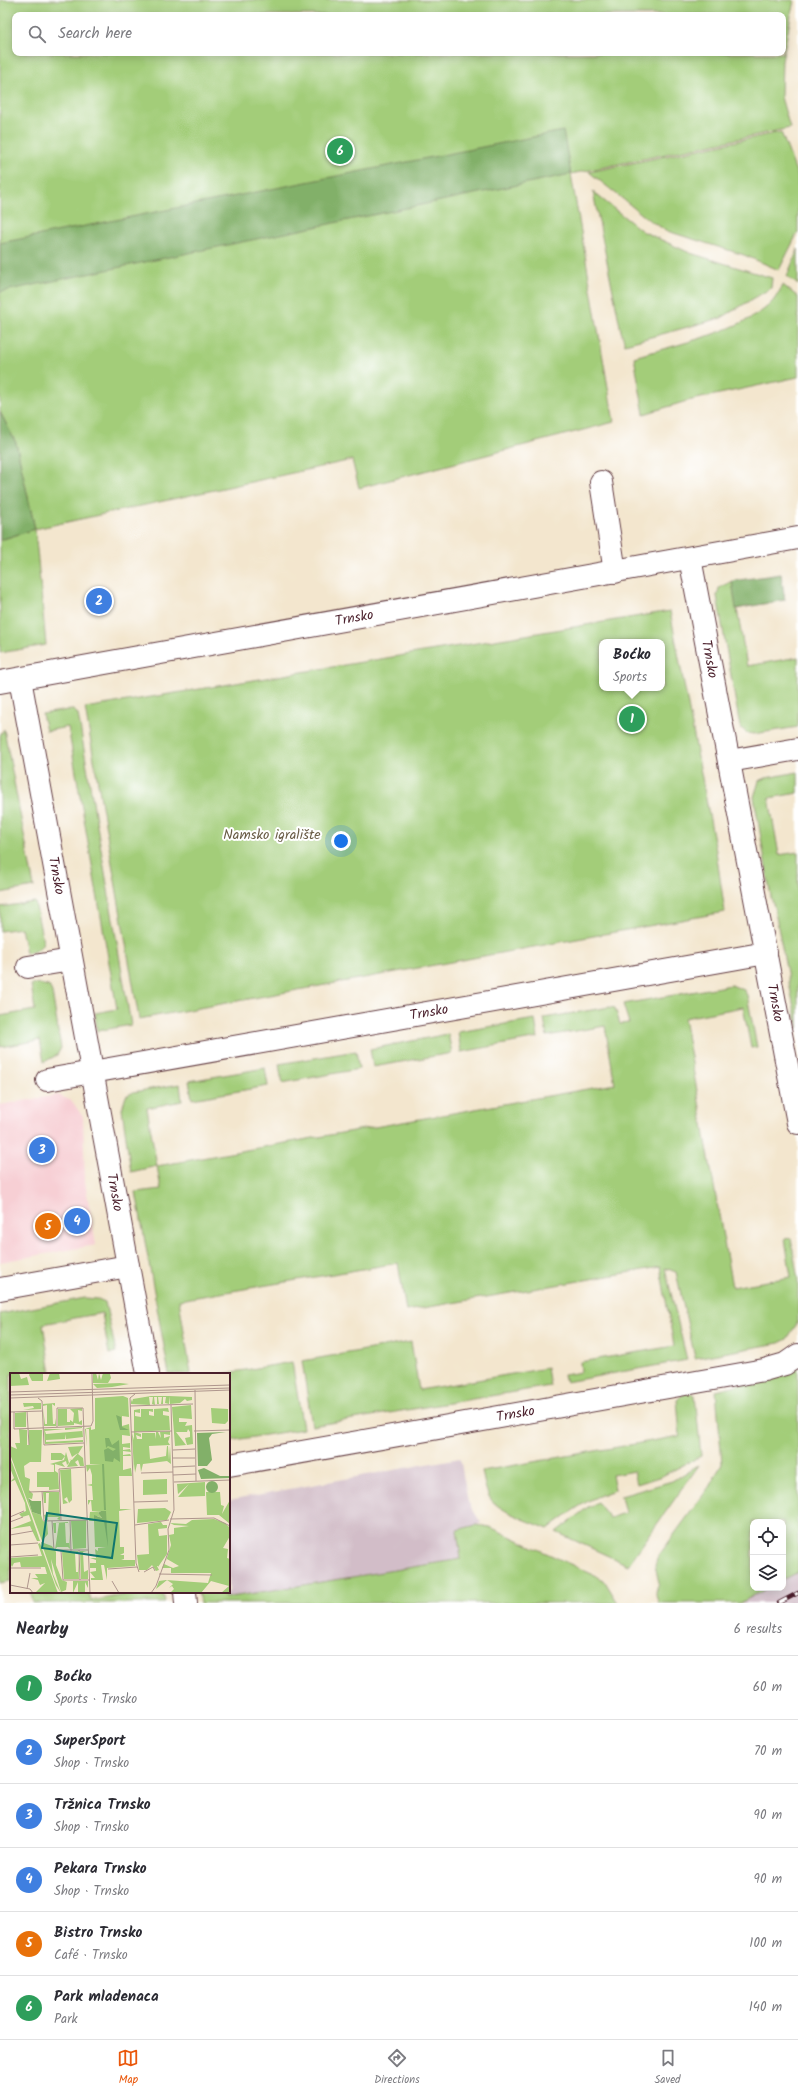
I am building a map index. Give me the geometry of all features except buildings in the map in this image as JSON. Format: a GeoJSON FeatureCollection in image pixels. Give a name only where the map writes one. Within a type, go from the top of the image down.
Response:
{"type":"FeatureCollection","features":[{"type":"Feature","properties":{"kind":"street"},"geometry":{"type":"LineString","coordinates":[[601,482],[615,572]]}},
{"type":"Feature","properties":{"kind":"street","name":"Trnsko"},"geometry":{"type":"LineString","coordinates":[[148,1373],[71,960],[10,681],[798,538]]}},
{"type":"Feature","properties":{"kind":"street","name":"Trnsko"},"geometry":{"type":"LineString","coordinates":[[690,558],[798,1123]]}},
{"type":"Feature","properties":{"kind":"street"},"geometry":{"type":"LineString","coordinates":[[729,761],[798,749]]}},
{"type":"Feature","properties":{"kind":"street","name":"Trnsko"},"geometry":{"type":"LineString","coordinates":[[92,1072],[766,953]]}},
{"type":"Feature","properties":{"kind":"street"},"geometry":{"type":"LineString","coordinates":[[28,967],[71,960]]}},
{"type":"Feature","properties":{"kind":"street"},"geometry":{"type":"LineString","coordinates":[[47,1080],[92,1072]]}},
{"type":"Feature","properties":{"kind":"street"},"geometry":{"type":"LineString","coordinates":[[0,1288],[128,1266]]}},
{"type":"Feature","properties":{"kind":"street","name":"Trnsko"},"geometry":{"type":"LineString","coordinates":[[230,1465],[764,1370],[785,1364],[798,1355]]}},
{"type":"Feature","properties":{"kind":"street"},"geometry":{"type":"LineString","coordinates":[[185,1593],[186,1603]]}},
{"type":"Feature","properties":{"kind":"shaded area"},"geometry":{"type":"Polygon","coordinates":[[[58,1095],[72,1101],[83,1117],[85,1182],[96,1245],[0,1262],[0,1105],[58,1095]]]}},
{"type":"Feature","properties":{"kind":"shaded area"},"geometry":{"type":"Polygon","coordinates":[[[460,1458],[468,1502],[481,1523],[476,1525],[462,1559],[225,1598],[224,1593],[230,1593],[230,1500],[460,1458]]]}},
{"type":"Feature","properties":{"kind":"shaded area"},"geometry":{"type":"Polygon","coordinates":[[[798,1572],[798,1603],[740,1603],[762,1591],[786,1591],[786,1578],[798,1572]]]}},
{"type":"Feature","properties":{"kind":"green space"},"geometry":{"type":"Polygon","coordinates":[[[0,0],[794,0],[786,41],[786,12],[12,12],[12,56],[783,56],[781,97],[790,128],[571,174],[614,422],[359,488],[352,460],[35,529],[16,443],[0,412],[0,0]]]}},
{"type":"Feature","properties":{"kind":"green space"},"geometry":{"type":"Polygon","coordinates":[[[563,131],[571,174],[0,292],[0,243],[563,131]]]}},
{"type":"Feature","properties":{"kind":"green space"},"geometry":{"type":"Polygon","coordinates":[[[781,132],[798,177],[798,232],[779,270],[744,255],[667,231],[649,220],[589,172],[781,132]]]}},
{"type":"Feature","properties":{"kind":"green space"},"geometry":{"type":"Polygon","coordinates":[[[593,192],[642,231],[690,253],[772,278],[771,288],[721,318],[625,344],[621,331],[593,192]]]}},
{"type":"Feature","properties":{"kind":"green space"},"geometry":{"type":"Polygon","coordinates":[[[798,249],[798,285],[787,276],[798,249]]]}},
{"type":"Feature","properties":{"kind":"green space"},"geometry":{"type":"Polygon","coordinates":[[[783,285],[798,297],[798,377],[687,401],[644,414],[634,357],[728,329],[761,311],[773,301],[783,285]]]}},
{"type":"Feature","properties":{"kind":"green space"},"geometry":{"type":"Polygon","coordinates":[[[0,412],[16,443],[35,529],[0,540],[0,412]]]}},
{"type":"Feature","properties":{"kind":"green space"},"geometry":{"type":"Polygon","coordinates":[[[35,529],[46,645],[0,653],[0,540],[35,529]]]}},
{"type":"Feature","properties":{"kind":"green space"},"geometry":{"type":"Polygon","coordinates":[[[781,574],[785,600],[736,609],[732,581],[781,574]]]}},
{"type":"Feature","properties":{"kind":"green space"},"geometry":{"type":"Polygon","coordinates":[[[732,581],[747,666],[798,657],[798,727],[754,734],[747,733],[740,727],[717,596],[719,588],[732,581]]]}},
{"type":"Feature","properties":{"kind":"green space","name":"Namsko igralište"},"geometry":{"type":"Polygon","coordinates":[[[670,611],[716,851],[725,912],[139,1019],[85,708],[670,611]]]}},
{"type":"Feature","properties":{"kind":"green space"},"geometry":{"type":"Polygon","coordinates":[[[73,710],[78,714],[131,1025],[97,1031],[95,1013],[117,1009],[68,727],[46,731],[42,714],[73,710]]]}},
{"type":"Feature","properties":{"kind":"green space"},"geometry":{"type":"Polygon","coordinates":[[[4,729],[34,887],[0,893],[0,735],[4,729]]]}},
{"type":"Feature","properties":{"kind":"green space"},"geometry":{"type":"Polygon","coordinates":[[[798,772],[798,793],[769,798],[779,855],[798,852],[798,1028],[771,897],[754,797],[759,781],[766,778],[798,772]]]}},
{"type":"Feature","properties":{"kind":"green space"},"geometry":{"type":"Polygon","coordinates":[[[35,902],[43,942],[36,950],[26,953],[21,928],[0,931],[0,907],[35,902]]]}},
{"type":"Feature","properties":{"kind":"green space"},"geometry":{"type":"Polygon","coordinates":[[[39,984],[49,986],[52,992],[61,1048],[57,1055],[44,1062],[40,1040],[0,1047],[0,1016],[35,1010],[31,985],[39,984]]]}},
{"type":"Feature","properties":{"kind":"green space"},"geometry":{"type":"Polygon","coordinates":[[[731,985],[744,990],[747,995],[757,1047],[751,1048],[743,1007],[684,1018],[732,1287],[791,1277],[785,1239],[791,1238],[798,1280],[798,1322],[787,1339],[779,1343],[695,1358],[676,1272],[665,1268],[687,1360],[566,1382],[564,1375],[581,1372],[580,1362],[674,1346],[660,1267],[406,1311],[398,1263],[179,1300],[191,1373],[169,1373],[136,1192],[161,1189],[157,1166],[615,1084],[605,1026],[547,1036],[544,1018],[610,1007],[615,1008],[620,1024],[629,1023],[623,1004],[731,985]]]}},
{"type":"Feature","properties":{"kind":"green space"},"geometry":{"type":"Polygon","coordinates":[[[535,1019],[538,1038],[461,1052],[458,1032],[535,1019]]]}},
{"type":"Feature","properties":{"kind":"green space"},"geometry":{"type":"Polygon","coordinates":[[[448,1034],[452,1053],[373,1067],[370,1049],[448,1034]]]}},
{"type":"Feature","properties":{"kind":"green space"},"geometry":{"type":"Polygon","coordinates":[[[356,1051],[359,1069],[282,1083],[279,1064],[356,1051]]]}},
{"type":"Feature","properties":{"kind":"green space"},"geometry":{"type":"Polygon","coordinates":[[[265,1068],[268,1086],[192,1099],[189,1081],[265,1068]]]}},
{"type":"Feature","properties":{"kind":"green space"},"geometry":{"type":"Polygon","coordinates":[[[180,1084],[182,1101],[147,1108],[157,1166],[131,1172],[122,1109],[126,1096],[133,1092],[180,1084]]]}},
{"type":"Feature","properties":{"kind":"green space"},"geometry":{"type":"Polygon","coordinates":[[[85,1298],[98,1299],[105,1302],[116,1352],[109,1354],[102,1313],[43,1324],[51,1373],[10,1373],[10,1581],[0,1583],[0,1314],[85,1298]]]}},
{"type":"Feature","properties":{"kind":"green space"},"geometry":{"type":"Polygon","coordinates":[[[411,1342],[419,1390],[547,1368],[550,1386],[312,1426],[302,1361],[411,1342]]]}},
{"type":"Feature","properties":{"kind":"green space"},"geometry":{"type":"Polygon","coordinates":[[[292,1362],[303,1429],[230,1441],[230,1373],[228,1373],[292,1362]]]}},
{"type":"Feature","properties":{"kind":"green space"},"geometry":{"type":"Polygon","coordinates":[[[798,1368],[798,1572],[786,1578],[786,1519],[750,1519],[750,1591],[762,1591],[740,1603],[659,1603],[656,1593],[659,1583],[655,1565],[657,1558],[709,1487],[722,1464],[716,1390],[775,1376],[798,1368]]]}},
{"type":"Feature","properties":{"kind":"green space"},"geometry":{"type":"Polygon","coordinates":[[[690,1392],[695,1395],[701,1456],[662,1476],[637,1484],[634,1471],[612,1475],[615,1490],[588,1501],[548,1529],[508,1512],[494,1503],[488,1495],[482,1471],[680,1436],[677,1400],[683,1394],[690,1392]]]}},
{"type":"Feature","properties":{"kind":"green space"},"geometry":{"type":"Polygon","coordinates":[[[699,1465],[628,1565],[556,1532],[588,1507],[598,1503],[610,1518],[625,1513],[621,1496],[672,1481],[699,1465]]]}},
{"type":"Feature","properties":{"kind":"green space"},"geometry":{"type":"Polygon","coordinates":[[[476,1525],[490,1527],[604,1580],[618,1603],[200,1603],[198,1593],[224,1593],[225,1598],[461,1559],[457,1530],[476,1525]]]}},
{"type":"Feature","properties":{"kind":"green space"},"geometry":{"type":"Polygon","coordinates":[[[31,1593],[89,1593],[91,1601],[134,1593],[163,1593],[165,1603],[33,1603],[31,1593]]]}},
{"type":"Feature","properties":{"kind":"railway"},"geometry":{"type":"LineString","coordinates":[[779,1603],[798,1593]]}},
{"type":"Feature","properties":{"kind":"place","name":"Park mladenaca"},"geometry":{"type":"Point","coordinates":[340,151]}},
{"type":"Feature","properties":{"kind":"place","name":"SuperSport"},"geometry":{"type":"Point","coordinates":[99,601]}},
{"type":"Feature","properties":{"kind":"place","name":"Boćko"},"geometry":{"type":"Point","coordinates":[632,719]}},
{"type":"Feature","properties":{"kind":"place","name":"Tržnica Trnsko"},"geometry":{"type":"Point","coordinates":[42,1150]}},
{"type":"Feature","properties":{"kind":"place","name":"Pekara Trnsko"},"geometry":{"type":"Point","coordinates":[77,1221]}},
{"type":"Feature","properties":{"kind":"place","name":"Bistro Trnsko"},"geometry":{"type":"Point","coordinates":[48,1226]}}]}
